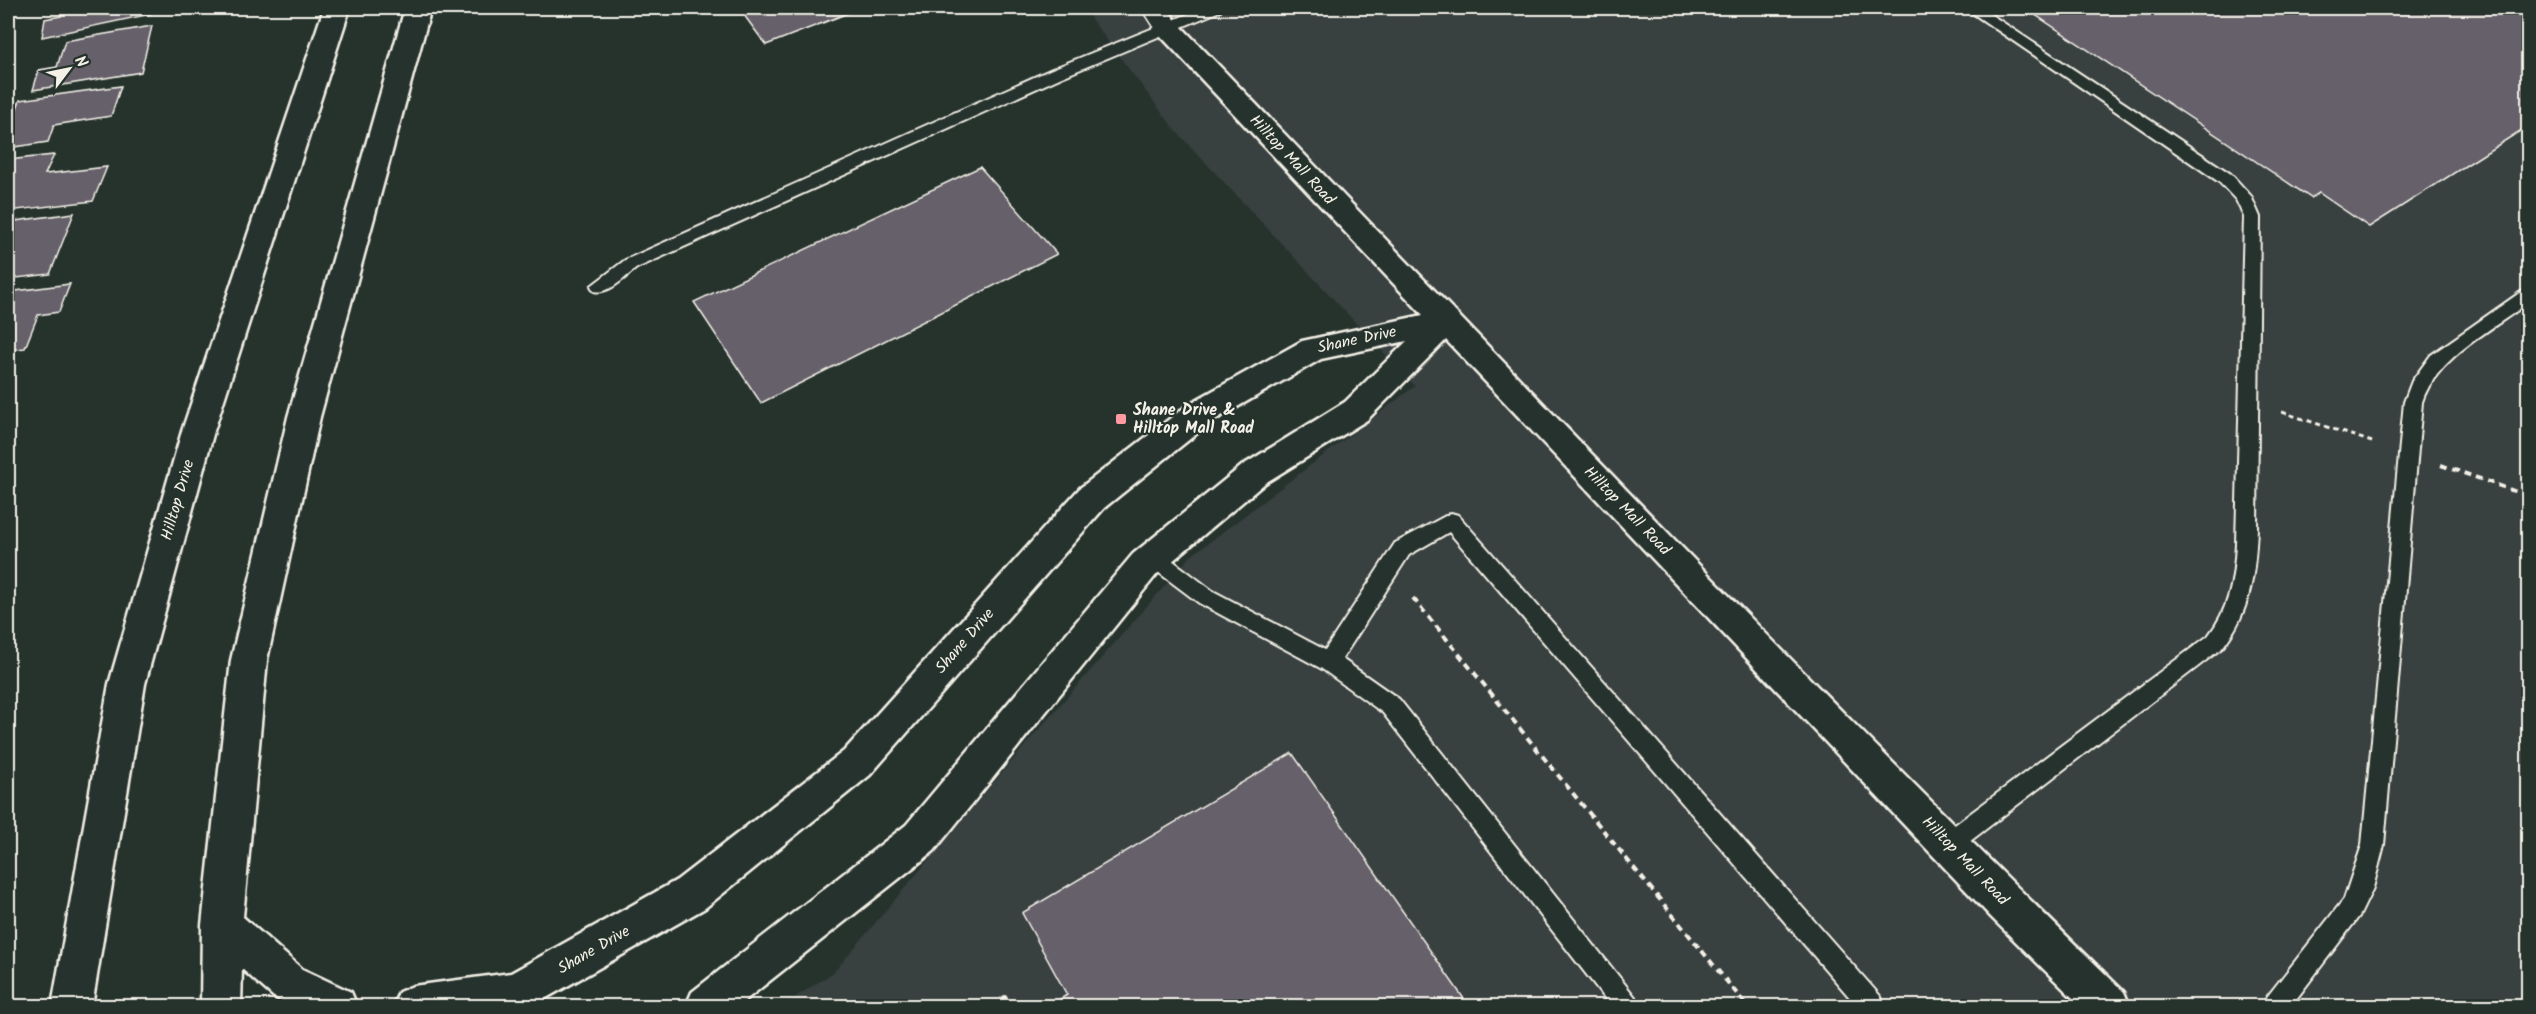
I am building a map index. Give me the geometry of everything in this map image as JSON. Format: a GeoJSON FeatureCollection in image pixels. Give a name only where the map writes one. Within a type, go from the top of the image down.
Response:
{"type":"FeatureCollection","features":[{"type":"Feature","properties":{"kind":"street","name":"Hilltop Drive"},"geometry":{"type":"LineString","coordinates":[[72,1006],[127,684],[198,431],[338,8]]}},
{"type":"Feature","properties":{"kind":"street"},"geometry":{"type":"LineString","coordinates":[[221,1006],[222,926],[249,660],[304,417],[418,8]]}},
{"type":"Feature","properties":{"kind":"street","name":"Hilltop Mall Road"},"geometry":{"type":"LineString","coordinates":[[1161,17],[1446,322],[1948,844],[2110,1006]]}},
{"type":"Feature","properties":{"kind":"street","name":"Shane Drive"},"geometry":{"type":"LineString","coordinates":[[706,1006],[920,838],[1153,557],[1254,474],[1356,411],[1446,322]]}},
{"type":"Feature","properties":{"kind":"street","name":"Shane Drive"},"geometry":{"type":"LineString","coordinates":[[507,999],[691,894],[857,763],[1092,498],[1200,413],[1313,349],[1446,322]]}},
{"type":"Feature","properties":{"kind":"street"},"geometry":{"type":"LineString","coordinates":[[222,926],[288,983],[337,1006]]}},
{"type":"Feature","properties":{"kind":"street"},"geometry":{"type":"LineString","coordinates":[[413,1006],[507,999]]}},
{"type":"Feature","properties":{"kind":"lane"},"geometry":{"type":"LineString","coordinates":[[600,286],[631,264],[1057,73],[1161,17],[1215,8]]}},
{"type":"Feature","properties":{"kind":"lane"},"geometry":{"type":"LineString","coordinates":[[1948,844],[2204,651],[2226,630],[2239,604],[2245,574],[2252,217],[2244,197],[2224,178],[1972,8]]}},
{"type":"Feature","properties":{"kind":"lane"},"geometry":{"type":"LineString","coordinates":[[2276,1006],[2352,907],[2361,888],[2373,845],[2407,453],[2413,402],[2418,386],[2437,360],[2529,294]]}},
{"type":"Feature","properties":{"kind":"lane"},"geometry":{"type":"LineString","coordinates":[[1329,662],[1402,549],[1451,521],[1872,1006]]}},
{"type":"Feature","properties":{"kind":"lane"},"geometry":{"type":"LineString","coordinates":[[1153,557],[1206,597],[1329,662],[1391,706],[1626,1006]]}},
{"type":"Feature","properties":{"kind":"path"},"geometry":{"type":"LineString","coordinates":[[2249,401],[2529,496]]}},
{"type":"Feature","properties":{"kind":"path"},"geometry":{"type":"LineString","coordinates":[[1412,598],[1747,1006]]}},
{"type":"Feature","properties":{"kind":"path"},"geometry":{"type":"LineString","coordinates":[[991,1006],[1005,997],[1010,1006]]}},
{"type":"Feature","properties":{"kind":"shaded area"},"geometry":{"type":"Polygon","coordinates":[[[1086,8],[2528,8],[2528,1006],[782,1006],[834,972],[1033,736],[1191,556],[1415,386],[1176,131],[1091,19],[1086,8]]]}},
{"type":"Feature","properties":{"kind":"building"},"geometry":{"type":"Polygon","coordinates":[[[62,8],[151,8],[151,14],[42,37],[45,19],[61,16],[62,8]]]}},
{"type":"Feature","properties":{"kind":"building"},"geometry":{"type":"Polygon","coordinates":[[[763,8],[861,8],[766,45],[744,15],[763,8]]]}},
{"type":"Feature","properties":{"kind":"building"},"geometry":{"type":"Polygon","coordinates":[[[2025,8],[2528,8],[2528,126],[2369,227],[2319,193],[2311,198],[2025,8]]]}},
{"type":"Feature","properties":{"kind":"building"},"geometry":{"type":"Polygon","coordinates":[[[152,26],[141,72],[33,90],[39,70],[57,67],[65,41],[152,26]]]}},
{"type":"Feature","properties":{"kind":"building"},"geometry":{"type":"Polygon","coordinates":[[[121,86],[111,116],[54,125],[48,142],[8,148],[8,133],[20,100],[121,86]]]}},
{"type":"Feature","properties":{"kind":"building"},"geometry":{"type":"Polygon","coordinates":[[[54,155],[45,174],[107,167],[93,201],[8,211],[8,189],[12,180],[8,181],[8,160],[54,155]]]}},
{"type":"Feature","properties":{"kind":"building"},"geometry":{"type":"Polygon","coordinates":[[[980,167],[1057,254],[761,403],[694,302],[980,167]]]}},
{"type":"Feature","properties":{"kind":"building"},"geometry":{"type":"Polygon","coordinates":[[[74,213],[50,274],[8,279],[8,222],[74,213]]]}},
{"type":"Feature","properties":{"kind":"building"},"geometry":{"type":"Polygon","coordinates":[[[70,284],[59,312],[38,315],[25,348],[8,350],[8,292],[70,284]]]}},
{"type":"Feature","properties":{"kind":"building"},"geometry":{"type":"Polygon","coordinates":[[[1292,753],[1469,1006],[1048,1006],[1067,995],[1022,913],[1292,753]]]}},
{"type":"Feature","properties":{"kind":"place","name":"Shane Drive & Hilltop Mall Road"},"geometry":{"type":"Point","coordinates":[1121,419]}}]}
